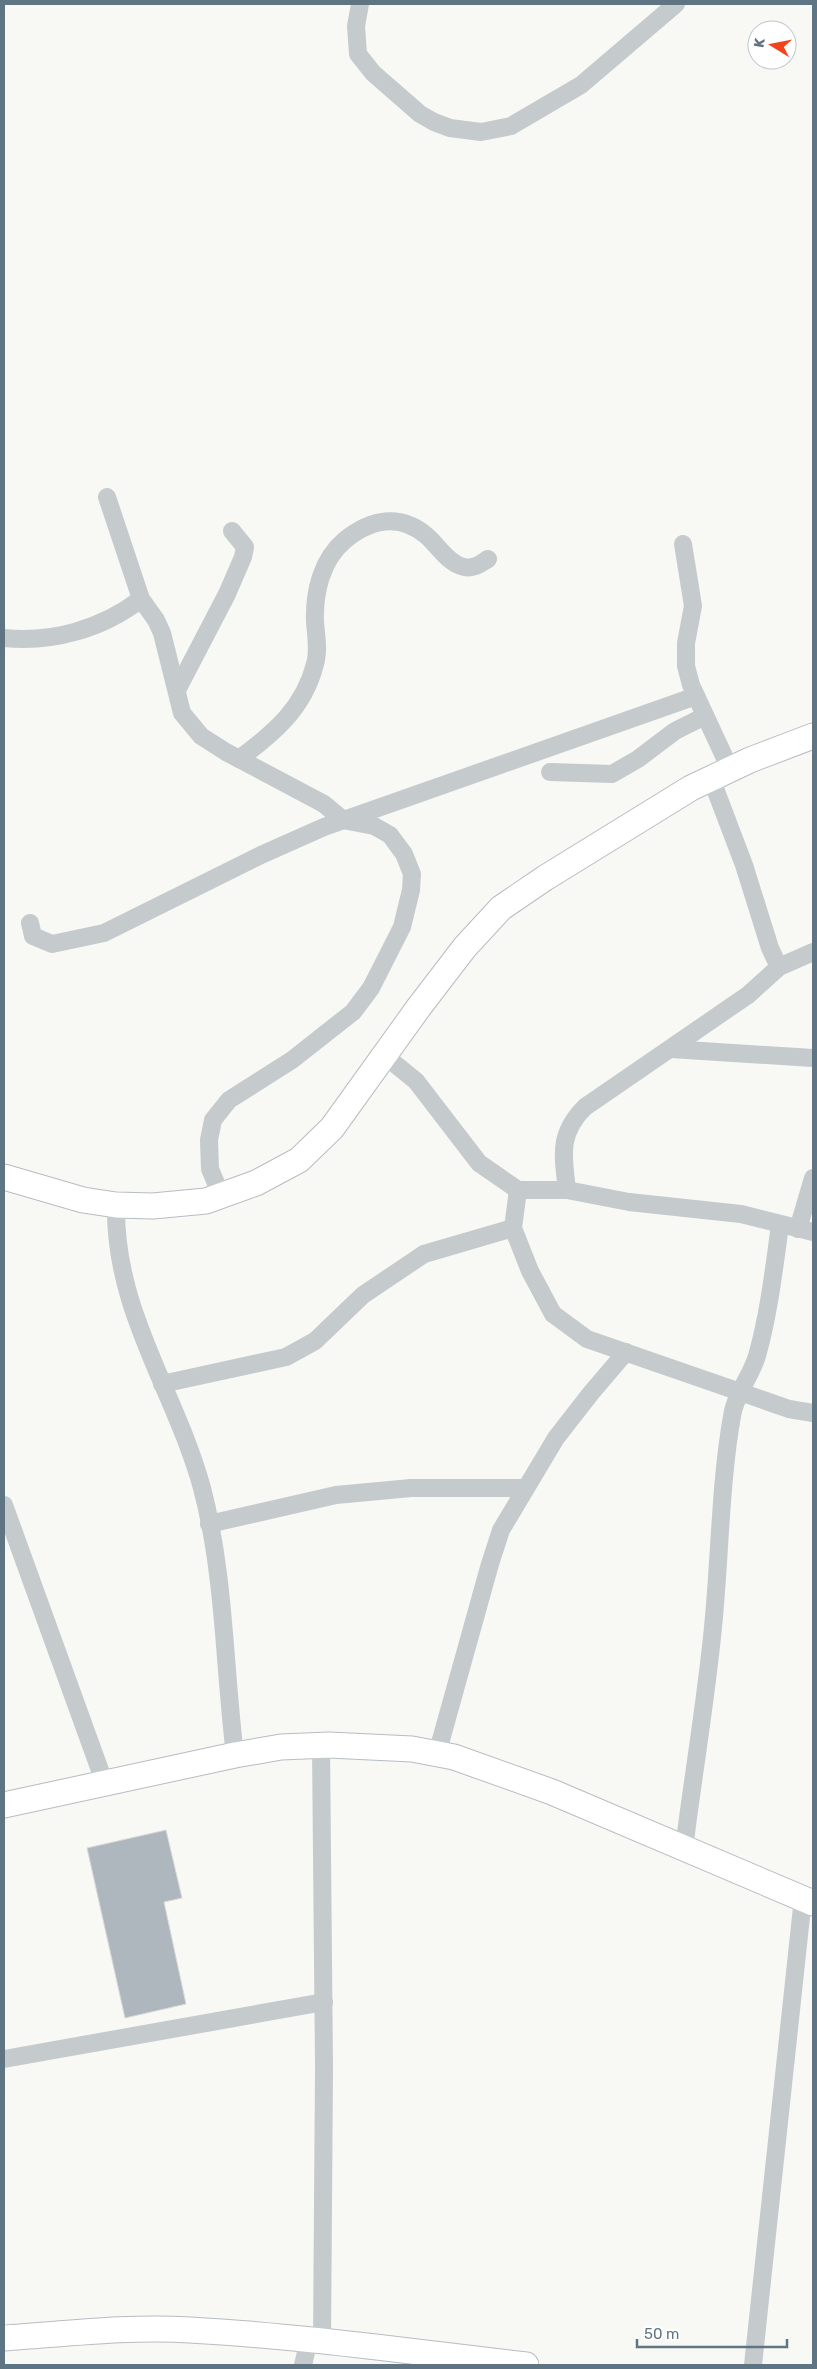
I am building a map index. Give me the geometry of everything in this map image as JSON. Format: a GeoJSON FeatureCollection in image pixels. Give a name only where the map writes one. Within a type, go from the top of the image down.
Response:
{"type":"FeatureCollection","features":[{"type":"Feature","properties":{"kind":"street"},"geometry":{"type":"LineString","coordinates":[[360,4],[356,26],[358,54],[373,73],[420,114],[434,122],[466,131],[481,132],[511,126],[581,85],[676,4]]}},
{"type":"Feature","properties":{"kind":"street"},"geometry":{"type":"LineString","coordinates":[[107,497],[140,599],[156,620],[162,633],[182,713],[201,736],[239,759],[324,804],[343,820],[374,826],[390,835],[404,854],[412,874],[411,890],[402,927],[371,988],[353,1012],[292,1060],[229,1100],[213,1120],[209,1140],[210,1168],[221,1195]]}},
{"type":"Feature","properties":{"kind":"street"},"geometry":{"type":"LineString","coordinates":[[239,759],[269,736],[296,708],[316,663],[316,589],[329,557],[345,540],[368,527],[388,520],[409,524],[462,567],[474,568],[488,559]]}},
{"type":"Feature","properties":{"kind":"street"},"geometry":{"type":"LineString","coordinates":[[177,690],[227,594],[243,557],[245,547],[232,531]]}},
{"type":"Feature","properties":{"kind":"street"},"geometry":{"type":"LineString","coordinates":[[683,544],[693,606],[686,643],[686,666],[705,716],[744,865],[770,948],[779,967]]}},
{"type":"Feature","properties":{"kind":"street"},"geometry":{"type":"LineString","coordinates":[[4,638],[26,640],[62,636],[110,619],[140,599]]}},
{"type":"Feature","properties":{"kind":"street"},"geometry":{"type":"LineString","coordinates":[[30,923],[33,936],[52,944],[104,933],[261,855],[343,820],[696,696]]}},
{"type":"Feature","properties":{"kind":"street"},"geometry":{"type":"LineString","coordinates":[[550,772],[612,774],[638,760],[675,731],[705,716]]}},
{"type":"Feature","properties":{"kind":"street"},"geometry":{"type":"LineString","coordinates":[[4,1177],[83,1200],[116,1205],[153,1206],[206,1200],[256,1183],[299,1160],[332,1128],[465,947],[501,908],[545,878],[691,788],[813,736]]}},
{"type":"Feature","properties":{"kind":"street"},"geometry":{"type":"LineString","coordinates":[[567,1190],[563,1149],[572,1121],[585,1107],[748,995],[779,967],[813,952]]}},
{"type":"Feature","properties":{"kind":"street"},"geometry":{"type":"LineString","coordinates":[[670,1049],[813,1058]]}},
{"type":"Feature","properties":{"kind":"street"},"geometry":{"type":"LineString","coordinates":[[384,1056],[416,1081],[479,1163],[518,1190],[567,1190],[629,1202],[741,1214],[805,1231],[813,1178]]}},
{"type":"Feature","properties":{"kind":"street"},"geometry":{"type":"LineString","coordinates":[[518,1190],[513,1228],[530,1271],[553,1314],[587,1339],[788,1408],[813,1413]]}},
{"type":"Feature","properties":{"kind":"street"},"geometry":{"type":"LineString","coordinates":[[116,1205],[118,1252],[126,1292],[162,1384],[183,1430],[202,1488],[224,1626],[235,1755]]}},
{"type":"Feature","properties":{"kind":"street"},"geometry":{"type":"LineString","coordinates":[[684,1849],[711,1652],[721,1551],[723,1494],[732,1414],[756,1358],[769,1306],[780,1225]]}},
{"type":"Feature","properties":{"kind":"street"},"geometry":{"type":"LineString","coordinates":[[162,1384],[286,1357],[315,1341],[363,1295],[424,1254],[513,1228]]}},
{"type":"Feature","properties":{"kind":"street"},"geometry":{"type":"LineString","coordinates":[[438,1754],[501,1530],[562,1430],[626,1352]]}},
{"type":"Feature","properties":{"kind":"street"},"geometry":{"type":"LineString","coordinates":[[209,1524],[336,1495],[411,1488],[525,1488]]}},
{"type":"Feature","properties":{"kind":"street"},"geometry":{"type":"LineString","coordinates":[[4,1505],[105,1784]]}},
{"type":"Feature","properties":{"kind":"street"},"geometry":{"type":"LineString","coordinates":[[302,2365],[316,2341],[324,2002],[321,1746]]}},
{"type":"Feature","properties":{"kind":"street"},"geometry":{"type":"LineString","coordinates":[[4,1805],[235,1755],[281,1747],[321,1746],[412,1750],[454,1757],[552,1792],[808,1900],[753,2365]]}},
{"type":"Feature","properties":{"kind":"street"},"geometry":{"type":"LineString","coordinates":[[4,2059],[324,2002]]}},
{"type":"Feature","properties":{"kind":"street"},"geometry":{"type":"LineString","coordinates":[[4,2338],[107,2331],[188,2330],[316,2341],[526,2365]]}},
{"type":"Feature","properties":{"kind":"building"},"geometry":{"type":"Polygon","coordinates":[[[166,1830],[182,1898],[164,1902],[186,2004],[125,2018],[87,1848],[166,1830]]]}}]}
